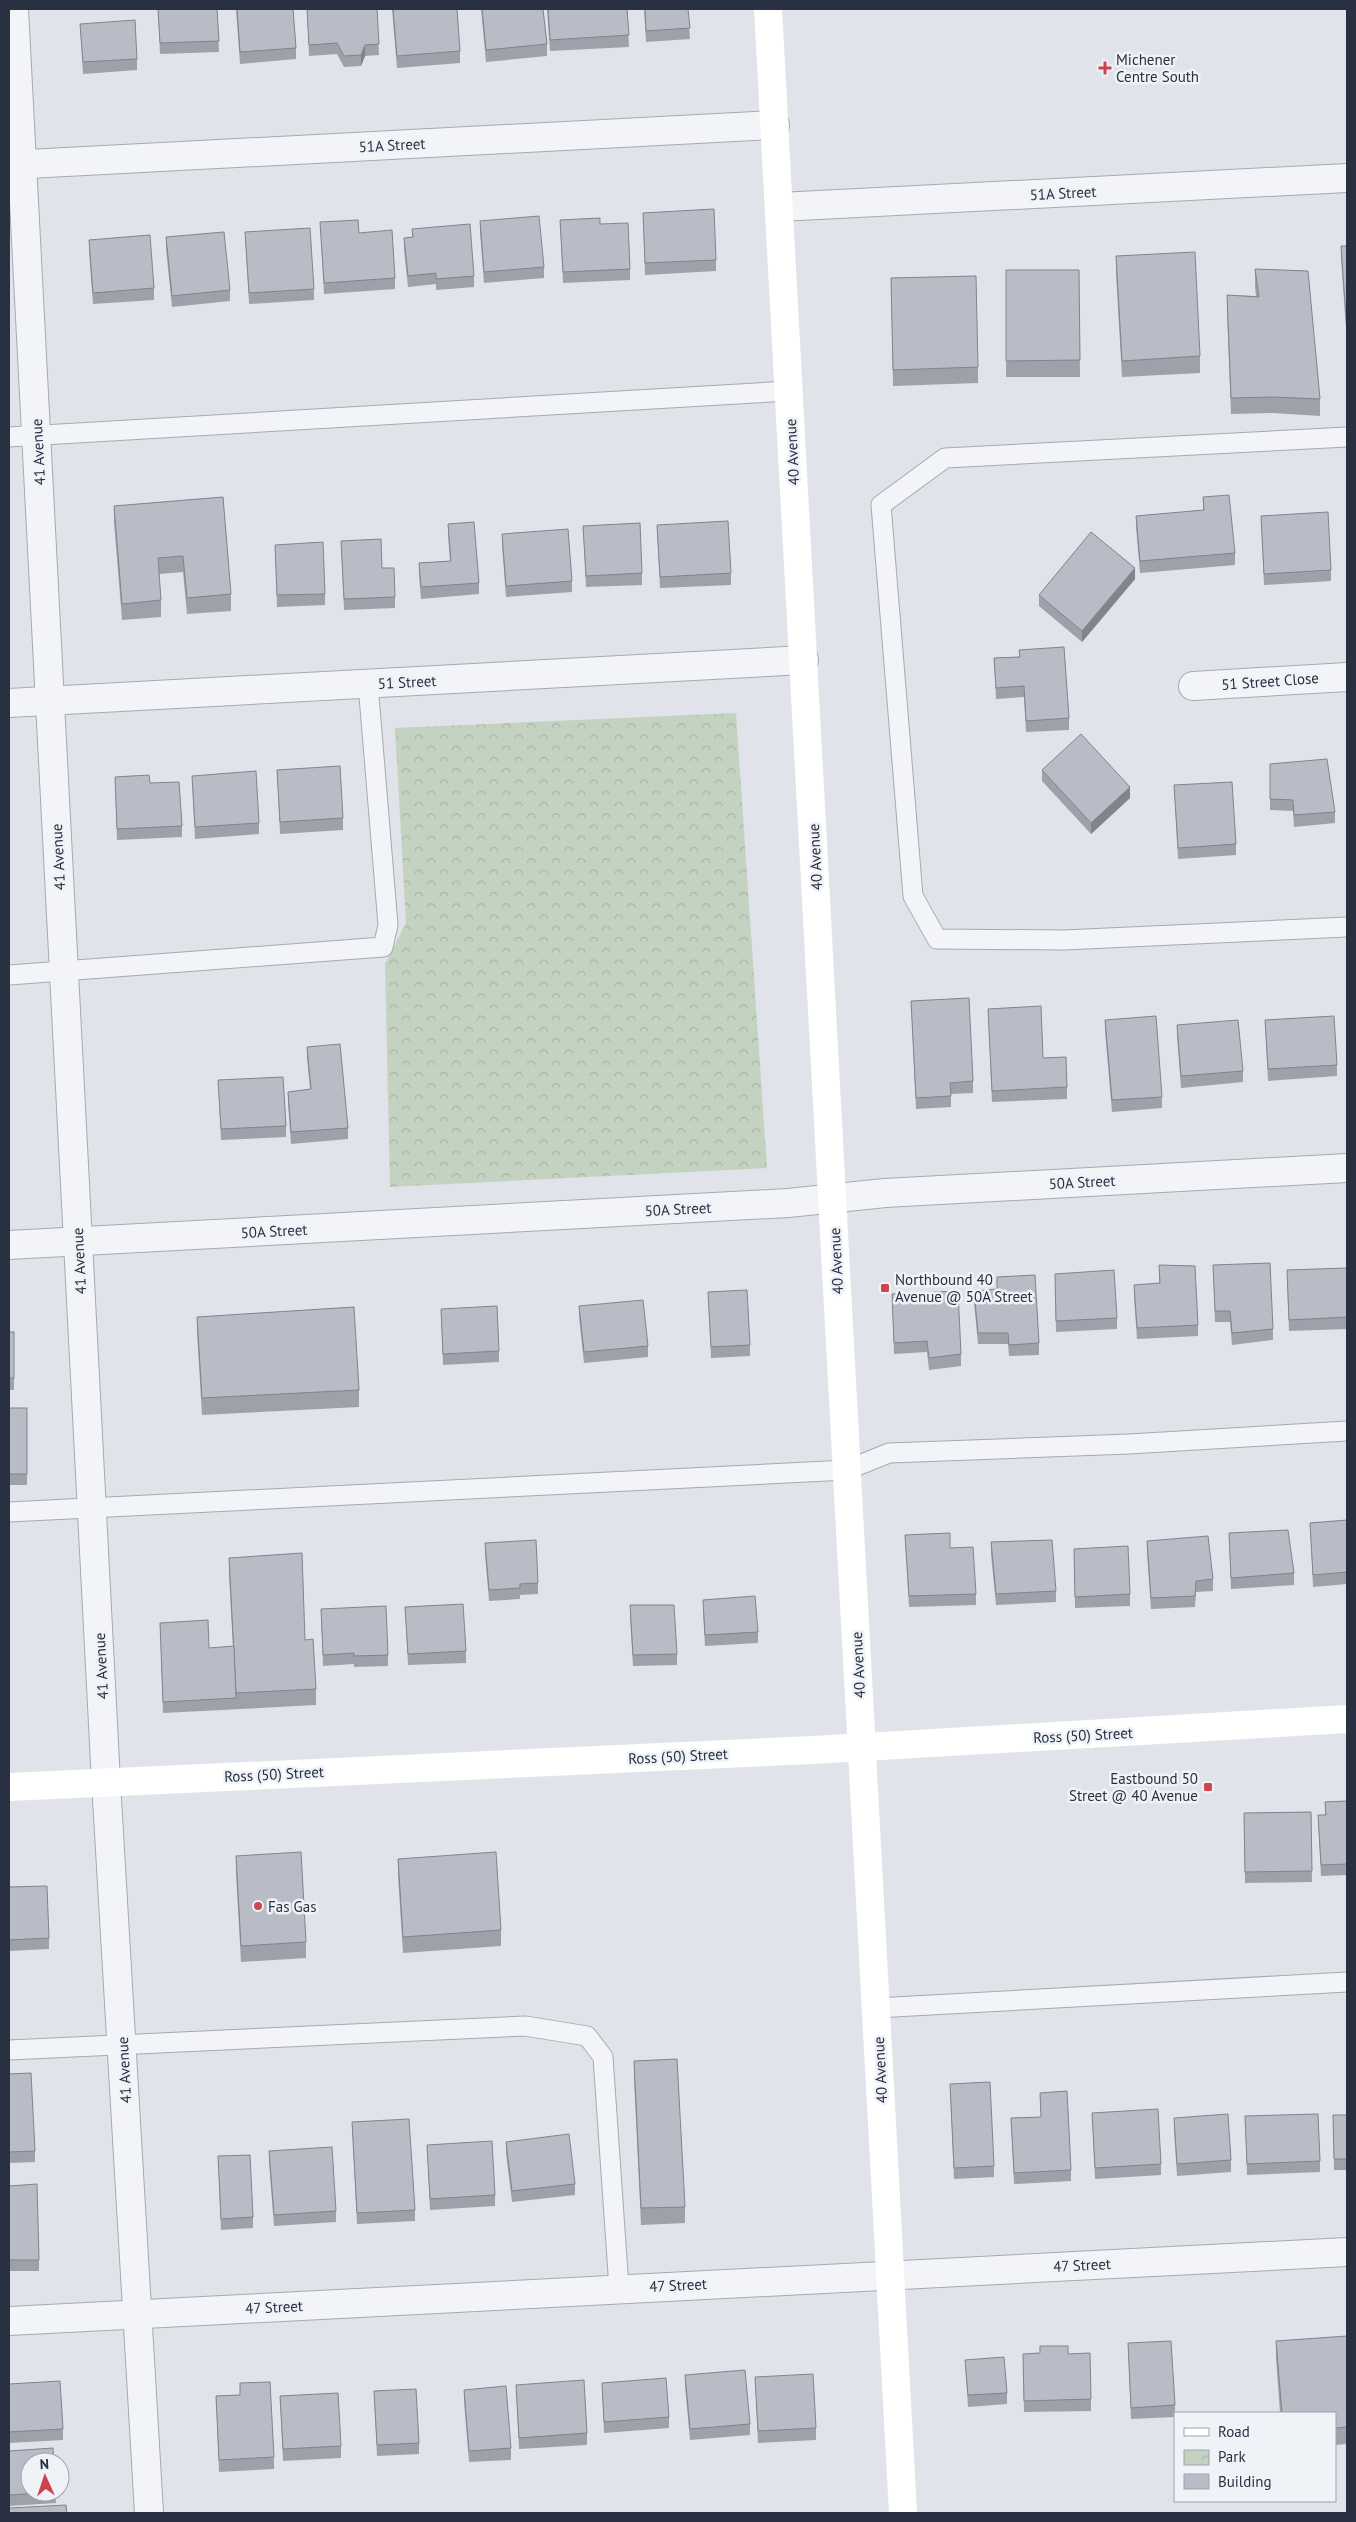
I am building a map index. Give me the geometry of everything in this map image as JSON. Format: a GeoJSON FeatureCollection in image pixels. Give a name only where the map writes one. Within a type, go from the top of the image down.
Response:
{"type":"FeatureCollection","features":[{"type":"Feature","properties":{"kind":"main road","name":"40 Avenue"},"geometry":{"type":"LineString","coordinates":[[768,9],[904,2513]]}},
{"type":"Feature","properties":{"kind":"main road","name":"Ross (50) Street"},"geometry":{"type":"LineString","coordinates":[[9,1787],[862,1748],[1347,1719]]}},
{"type":"Feature","properties":{"kind":"street","name":"41 Avenue"},"geometry":{"type":"LineString","coordinates":[[14,9],[16,165],[37,436],[78,1241],[94,1507],[106,1782],[139,2314],[149,2513]]}},
{"type":"Feature","properties":{"kind":"street","name":"51A Street"},"geometry":{"type":"LineString","coordinates":[[16,165],[775,125]]}},
{"type":"Feature","properties":{"kind":"street","name":"51A Street"},"geometry":{"type":"LineString","coordinates":[[780,207],[1347,178]]}},
{"type":"Feature","properties":{"kind":"street","name":"51 Street"},"geometry":{"type":"LineString","coordinates":[[9,703],[804,660]]}},
{"type":"Feature","properties":{"kind":"street","name":"51 Street Close"},"geometry":{"type":"LineString","coordinates":[[1193,686],[1347,676]]}},
{"type":"Feature","properties":{"kind":"street","name":"50A Street"},"geometry":{"type":"LineString","coordinates":[[9,1245],[788,1204],[885,1192],[1347,1168]]}},
{"type":"Feature","properties":{"kind":"street","name":"47 Street"},"geometry":{"type":"LineString","coordinates":[[9,2321],[619,2288],[1347,2252]]}},
{"type":"Feature","properties":{"kind":"lane"},"geometry":{"type":"LineString","coordinates":[[9,437],[788,391]]}},
{"type":"Feature","properties":{"kind":"lane"},"geometry":{"type":"LineString","coordinates":[[1347,437],[945,458],[881,506],[912,896],[937,939],[1064,940],[1347,926]]}},
{"type":"Feature","properties":{"kind":"lane"},"geometry":{"type":"LineString","coordinates":[[9,975],[383,947],[388,925],[368,684]]}},
{"type":"Feature","properties":{"kind":"lane"},"geometry":{"type":"LineString","coordinates":[[9,1512],[847,1470],[889,1453],[1129,1444],[1347,1431]]}},
{"type":"Feature","properties":{"kind":"lane"},"geometry":{"type":"LineString","coordinates":[[876,2008],[1347,1982]]}},
{"type":"Feature","properties":{"kind":"lane"},"geometry":{"type":"LineString","coordinates":[[9,2050],[525,2026],[587,2036],[603,2056],[619,2288]]}},
{"type":"Feature","properties":{"kind":"green space"},"geometry":{"type":"Polygon","coordinates":[[[736,713],[767,1168],[390,1187],[385,964],[406,923],[395,728],[736,713]]]}},
{"type":"Feature","properties":{"kind":"building"},"geometry":{"type":"Polygon","coordinates":[[[158,9],[217,9],[219,41],[160,43],[158,9]]]}},
{"type":"Feature","properties":{"kind":"building"},"geometry":{"type":"Polygon","coordinates":[[[237,9],[293,9],[296,48],[240,52],[237,9]]]}},
{"type":"Feature","properties":{"kind":"building"},"geometry":{"type":"Polygon","coordinates":[[[307,9],[377,9],[379,44],[365,45],[361,55],[344,56],[337,43],[309,45],[307,9]]]}},
{"type":"Feature","properties":{"kind":"building"},"geometry":{"type":"Polygon","coordinates":[[[393,9],[457,9],[460,51],[397,56],[393,9]]]}},
{"type":"Feature","properties":{"kind":"building"},"geometry":{"type":"Polygon","coordinates":[[[482,9],[543,9],[547,44],[486,50],[482,9]]]}},
{"type":"Feature","properties":{"kind":"building"},"geometry":{"type":"Polygon","coordinates":[[[548,9],[627,9],[629,35],[550,40],[548,9]]]}},
{"type":"Feature","properties":{"kind":"building"},"geometry":{"type":"Polygon","coordinates":[[[645,9],[688,9],[690,28],[646,31],[645,9]]]}},
{"type":"Feature","properties":{"kind":"building"},"geometry":{"type":"Polygon","coordinates":[[[135,20],[137,59],[83,62],[80,24],[135,20]]]}},
{"type":"Feature","properties":{"kind":"building"},"geometry":{"type":"Polygon","coordinates":[[[714,209],[716,260],[645,263],[643,213],[714,209]]]}},
{"type":"Feature","properties":{"kind":"building"},"geometry":{"type":"Polygon","coordinates":[[[539,216],[544,267],[484,272],[480,221],[539,216]]]}},
{"type":"Feature","properties":{"kind":"building"},"geometry":{"type":"Polygon","coordinates":[[[600,218],[600,224],[628,223],[630,269],[563,272],[560,220],[600,218]]]}},
{"type":"Feature","properties":{"kind":"building"},"geometry":{"type":"Polygon","coordinates":[[[358,220],[359,233],[392,230],[395,278],[324,283],[320,222],[358,220]]]}},
{"type":"Feature","properties":{"kind":"building"},"geometry":{"type":"Polygon","coordinates":[[[470,224],[474,276],[436,279],[436,273],[408,276],[404,238],[413,237],[412,229],[470,224]]]}},
{"type":"Feature","properties":{"kind":"building"},"geometry":{"type":"Polygon","coordinates":[[[310,228],[314,289],[249,293],[245,232],[310,228]]]}},
{"type":"Feature","properties":{"kind":"building"},"geometry":{"type":"Polygon","coordinates":[[[224,232],[230,290],[172,296],[166,237],[224,232]]]}},
{"type":"Feature","properties":{"kind":"building"},"geometry":{"type":"Polygon","coordinates":[[[150,235],[154,288],[93,293],[89,240],[150,235]]]}},
{"type":"Feature","properties":{"kind":"building"},"geometry":{"type":"Polygon","coordinates":[[[1341,246],[1347,246],[1347,332],[1341,246]]]}},
{"type":"Feature","properties":{"kind":"building"},"geometry":{"type":"Polygon","coordinates":[[[1195,252],[1200,356],[1122,361],[1116,256],[1195,252]]]}},
{"type":"Feature","properties":{"kind":"building"},"geometry":{"type":"Polygon","coordinates":[[[1255,269],[1308,271],[1320,399],[1231,398],[1227,295],[1259,297],[1255,269]]]}},
{"type":"Feature","properties":{"kind":"building"},"geometry":{"type":"Polygon","coordinates":[[[1006,270],[1079,270],[1080,360],[1006,361],[1006,270]]]}},
{"type":"Feature","properties":{"kind":"building"},"geometry":{"type":"Polygon","coordinates":[[[976,276],[978,367],[893,370],[891,278],[976,276]]]}},
{"type":"Feature","properties":{"kind":"building"},"geometry":{"type":"Polygon","coordinates":[[[1229,495],[1235,553],[1140,561],[1136,516],[1204,510],[1203,497],[1229,495]]]}},
{"type":"Feature","properties":{"kind":"building"},"geometry":{"type":"Polygon","coordinates":[[[223,497],[231,594],[187,598],[183,556],[158,558],[161,600],[122,604],[114,506],[223,497]]]}},
{"type":"Feature","properties":{"kind":"building"},"geometry":{"type":"Polygon","coordinates":[[[1328,512],[1331,570],[1264,574],[1261,516],[1328,512]]]}},
{"type":"Feature","properties":{"kind":"building"},"geometry":{"type":"Polygon","coordinates":[[[728,521],[731,573],[660,577],[657,525],[728,521]]]}},
{"type":"Feature","properties":{"kind":"building"},"geometry":{"type":"Polygon","coordinates":[[[474,522],[479,583],[421,587],[419,563],[451,561],[448,524],[474,522]]]}},
{"type":"Feature","properties":{"kind":"building"},"geometry":{"type":"Polygon","coordinates":[[[640,523],[642,573],[586,576],[583,526],[640,523]]]}},
{"type":"Feature","properties":{"kind":"building"},"geometry":{"type":"Polygon","coordinates":[[[568,529],[572,581],[506,586],[502,534],[568,529]]]}},
{"type":"Feature","properties":{"kind":"building"},"geometry":{"type":"Polygon","coordinates":[[[1091,532],[1135,568],[1082,631],[1039,595],[1091,532]]]}},
{"type":"Feature","properties":{"kind":"building"},"geometry":{"type":"Polygon","coordinates":[[[381,539],[382,568],[394,568],[395,597],[344,599],[341,541],[381,539]]]}},
{"type":"Feature","properties":{"kind":"building"},"geometry":{"type":"Polygon","coordinates":[[[323,542],[325,594],[277,595],[275,545],[323,542]]]}},
{"type":"Feature","properties":{"kind":"building"},"geometry":{"type":"Polygon","coordinates":[[[1064,647],[1069,718],[1026,721],[1024,686],[996,688],[994,658],[1020,657],[1019,650],[1064,647]]]}},
{"type":"Feature","properties":{"kind":"building"},"geometry":{"type":"Polygon","coordinates":[[[1081,734],[1130,787],[1091,823],[1042,770],[1081,734]]]}},
{"type":"Feature","properties":{"kind":"building"},"geometry":{"type":"Polygon","coordinates":[[[1327,759],[1335,812],[1294,815],[1293,800],[1270,799],[1270,764],[1327,759]]]}},
{"type":"Feature","properties":{"kind":"building"},"geometry":{"type":"Polygon","coordinates":[[[340,766],[343,818],[280,822],[277,770],[340,766]]]}},
{"type":"Feature","properties":{"kind":"building"},"geometry":{"type":"Polygon","coordinates":[[[256,771],[259,823],[195,827],[192,776],[256,771]]]}},
{"type":"Feature","properties":{"kind":"building"},"geometry":{"type":"Polygon","coordinates":[[[149,775],[150,783],[179,782],[182,826],[117,829],[115,777],[149,775]]]}},
{"type":"Feature","properties":{"kind":"building"},"geometry":{"type":"Polygon","coordinates":[[[1232,782],[1236,844],[1178,848],[1174,785],[1232,782]]]}},
{"type":"Feature","properties":{"kind":"building"},"geometry":{"type":"Polygon","coordinates":[[[969,998],[973,1081],[950,1083],[951,1096],[916,1098],[911,1001],[969,998]]]}},
{"type":"Feature","properties":{"kind":"building"},"geometry":{"type":"Polygon","coordinates":[[[1041,1006],[1043,1058],[1066,1057],[1067,1087],[992,1091],[988,1009],[1041,1006]]]}},
{"type":"Feature","properties":{"kind":"building"},"geometry":{"type":"Polygon","coordinates":[[[1156,1016],[1162,1097],[1112,1100],[1105,1020],[1156,1016]]]}},
{"type":"Feature","properties":{"kind":"building"},"geometry":{"type":"Polygon","coordinates":[[[1334,1016],[1337,1065],[1268,1069],[1265,1020],[1334,1016]]]}},
{"type":"Feature","properties":{"kind":"building"},"geometry":{"type":"Polygon","coordinates":[[[1238,1020],[1243,1071],[1181,1076],[1177,1025],[1238,1020]]]}},
{"type":"Feature","properties":{"kind":"building"},"geometry":{"type":"Polygon","coordinates":[[[340,1044],[348,1128],[291,1132],[288,1092],[311,1089],[307,1047],[340,1044]]]}},
{"type":"Feature","properties":{"kind":"building"},"geometry":{"type":"Polygon","coordinates":[[[283,1077],[286,1126],[221,1129],[218,1080],[283,1077]]]}},
{"type":"Feature","properties":{"kind":"building"},"geometry":{"type":"Polygon","coordinates":[[[1270,1263],[1273,1329],[1232,1333],[1230,1311],[1215,1311],[1213,1265],[1270,1263]]]}},
{"type":"Feature","properties":{"kind":"building"},"geometry":{"type":"Polygon","coordinates":[[[1159,1265],[1195,1266],[1198,1325],[1137,1328],[1134,1285],[1160,1283],[1159,1265]]]}},
{"type":"Feature","properties":{"kind":"building"},"geometry":{"type":"Polygon","coordinates":[[[1347,1268],[1347,1317],[1289,1320],[1287,1270],[1347,1268]]]}},
{"type":"Feature","properties":{"kind":"building"},"geometry":{"type":"Polygon","coordinates":[[[1114,1270],[1117,1318],[1056,1321],[1055,1274],[1114,1270]]]}},
{"type":"Feature","properties":{"kind":"building"},"geometry":{"type":"Polygon","coordinates":[[[1035,1275],[1039,1343],[1009,1345],[1008,1333],[978,1333],[974,1291],[997,1289],[997,1277],[1035,1275]]]}},
{"type":"Feature","properties":{"kind":"building"},"geometry":{"type":"Polygon","coordinates":[[[747,1290],[750,1345],[711,1347],[708,1292],[747,1290]]]}},
{"type":"Feature","properties":{"kind":"building"},"geometry":{"type":"Polygon","coordinates":[[[958,1291],[961,1354],[929,1358],[927,1341],[894,1343],[892,1294],[958,1291]]]}},
{"type":"Feature","properties":{"kind":"building"},"geometry":{"type":"Polygon","coordinates":[[[643,1300],[648,1346],[584,1352],[579,1306],[643,1300]]]}},
{"type":"Feature","properties":{"kind":"building"},"geometry":{"type":"Polygon","coordinates":[[[497,1306],[499,1351],[443,1354],[441,1309],[497,1306]]]}},
{"type":"Feature","properties":{"kind":"building"},"geometry":{"type":"Polygon","coordinates":[[[354,1307],[359,1390],[202,1398],[197,1317],[354,1307]]]}},
{"type":"Feature","properties":{"kind":"building"},"geometry":{"type":"Polygon","coordinates":[[[9,1332],[14,1332],[14,1378],[9,1378],[9,1332]]]}},
{"type":"Feature","properties":{"kind":"building"},"geometry":{"type":"Polygon","coordinates":[[[9,1408],[27,1408],[27,1474],[9,1474],[9,1408]]]}},
{"type":"Feature","properties":{"kind":"building"},"geometry":{"type":"Polygon","coordinates":[[[1347,1520],[1347,1572],[1313,1575],[1310,1523],[1347,1520]]]}},
{"type":"Feature","properties":{"kind":"building"},"geometry":{"type":"Polygon","coordinates":[[[1288,1530],[1294,1573],[1231,1578],[1229,1533],[1288,1530]]]}},
{"type":"Feature","properties":{"kind":"building"},"geometry":{"type":"Polygon","coordinates":[[[950,1533],[950,1548],[973,1547],[976,1594],[909,1596],[905,1535],[950,1533]]]}},
{"type":"Feature","properties":{"kind":"building"},"geometry":{"type":"Polygon","coordinates":[[[1208,1536],[1213,1579],[1196,1581],[1195,1596],[1151,1598],[1147,1541],[1208,1536]]]}},
{"type":"Feature","properties":{"kind":"building"},"geometry":{"type":"Polygon","coordinates":[[[536,1540],[538,1583],[520,1584],[520,1588],[489,1590],[485,1543],[536,1540]]]}},
{"type":"Feature","properties":{"kind":"building"},"geometry":{"type":"Polygon","coordinates":[[[1052,1540],[1056,1591],[996,1594],[991,1542],[1052,1540]]]}},
{"type":"Feature","properties":{"kind":"building"},"geometry":{"type":"Polygon","coordinates":[[[1128,1546],[1130,1594],[1075,1597],[1074,1549],[1128,1546]]]}},
{"type":"Feature","properties":{"kind":"building"},"geometry":{"type":"Polygon","coordinates":[[[302,1553],[305,1640],[313,1639],[316,1689],[236,1693],[229,1558],[302,1553]]]}},
{"type":"Feature","properties":{"kind":"building"},"geometry":{"type":"Polygon","coordinates":[[[755,1596],[758,1632],[705,1635],[703,1600],[755,1596]]]}},
{"type":"Feature","properties":{"kind":"building"},"geometry":{"type":"Polygon","coordinates":[[[463,1604],[466,1651],[408,1654],[405,1607],[463,1604]]]}},
{"type":"Feature","properties":{"kind":"building"},"geometry":{"type":"Polygon","coordinates":[[[630,1605],[674,1605],[677,1654],[633,1655],[630,1605]]]}},
{"type":"Feature","properties":{"kind":"building"},"geometry":{"type":"Polygon","coordinates":[[[386,1606],[388,1655],[354,1656],[354,1653],[323,1655],[321,1609],[386,1606]]]}},
{"type":"Feature","properties":{"kind":"building"},"geometry":{"type":"Polygon","coordinates":[[[208,1620],[209,1648],[234,1646],[236,1698],[163,1702],[160,1623],[208,1620]]]}},
{"type":"Feature","properties":{"kind":"building"},"geometry":{"type":"Polygon","coordinates":[[[1347,1801],[1347,1864],[1321,1865],[1318,1815],[1326,1815],[1325,1802],[1347,1801]]]}},
{"type":"Feature","properties":{"kind":"building"},"geometry":{"type":"Polygon","coordinates":[[[1311,1812],[1312,1871],[1245,1872],[1244,1813],[1311,1812]]]}},
{"type":"Feature","properties":{"kind":"building"},"geometry":{"type":"Polygon","coordinates":[[[301,1852],[306,1942],[241,1946],[236,1856],[301,1852]]]}},
{"type":"Feature","properties":{"kind":"building"},"geometry":{"type":"Polygon","coordinates":[[[496,1852],[501,1930],[403,1937],[398,1859],[496,1852]]]}},
{"type":"Feature","properties":{"kind":"building"},"geometry":{"type":"Polygon","coordinates":[[[47,1886],[49,1938],[9,1940],[9,1887],[47,1886]]]}},
{"type":"Feature","properties":{"kind":"building"},"geometry":{"type":"Polygon","coordinates":[[[677,2059],[685,2207],[641,2208],[634,2061],[677,2059]]]}},
{"type":"Feature","properties":{"kind":"building"},"geometry":{"type":"Polygon","coordinates":[[[31,2073],[35,2151],[9,2152],[9,2074],[31,2073]]]}},
{"type":"Feature","properties":{"kind":"building"},"geometry":{"type":"Polygon","coordinates":[[[990,2082],[994,2166],[954,2168],[950,2084],[990,2082]]]}},
{"type":"Feature","properties":{"kind":"building"},"geometry":{"type":"Polygon","coordinates":[[[1067,2091],[1071,2170],[1014,2173],[1011,2118],[1041,2117],[1040,2093],[1067,2091]]]}},
{"type":"Feature","properties":{"kind":"building"},"geometry":{"type":"Polygon","coordinates":[[[1158,2109],[1161,2164],[1095,2168],[1092,2113],[1158,2109]]]}},
{"type":"Feature","properties":{"kind":"building"},"geometry":{"type":"Polygon","coordinates":[[[1228,2114],[1231,2160],[1177,2164],[1174,2118],[1228,2114]]]}},
{"type":"Feature","properties":{"kind":"building"},"geometry":{"type":"Polygon","coordinates":[[[1318,2114],[1320,2161],[1247,2164],[1245,2116],[1318,2114]]]}},
{"type":"Feature","properties":{"kind":"building"},"geometry":{"type":"Polygon","coordinates":[[[1333,2115],[1347,2115],[1347,2159],[1334,2159],[1333,2115]]]}},
{"type":"Feature","properties":{"kind":"building"},"geometry":{"type":"Polygon","coordinates":[[[409,2119],[415,2210],[357,2213],[352,2122],[409,2119]]]}},
{"type":"Feature","properties":{"kind":"building"},"geometry":{"type":"Polygon","coordinates":[[[569,2134],[575,2184],[512,2191],[506,2142],[569,2134]]]}},
{"type":"Feature","properties":{"kind":"building"},"geometry":{"type":"Polygon","coordinates":[[[492,2141],[495,2195],[430,2199],[427,2145],[492,2141]]]}},
{"type":"Feature","properties":{"kind":"building"},"geometry":{"type":"Polygon","coordinates":[[[332,2147],[336,2211],[274,2215],[269,2151],[332,2147]]]}},
{"type":"Feature","properties":{"kind":"building"},"geometry":{"type":"Polygon","coordinates":[[[250,2155],[253,2217],[221,2219],[218,2156],[250,2155]]]}},
{"type":"Feature","properties":{"kind":"building"},"geometry":{"type":"Polygon","coordinates":[[[37,2184],[39,2260],[9,2260],[9,2186],[37,2184]]]}},
{"type":"Feature","properties":{"kind":"building"},"geometry":{"type":"Polygon","coordinates":[[[1347,2336],[1347,2427],[1336,2428],[1336,2412],[1282,2412],[1276,2341],[1347,2336]]]}},
{"type":"Feature","properties":{"kind":"building"},"geometry":{"type":"Polygon","coordinates":[[[1171,2341],[1175,2405],[1131,2408],[1128,2343],[1171,2341]]]}},
{"type":"Feature","properties":{"kind":"building"},"geometry":{"type":"Polygon","coordinates":[[[1040,2346],[1068,2346],[1068,2354],[1090,2353],[1091,2399],[1024,2401],[1023,2354],[1040,2353],[1040,2346]]]}},
{"type":"Feature","properties":{"kind":"building"},"geometry":{"type":"Polygon","coordinates":[[[1004,2357],[1007,2393],[968,2395],[965,2360],[1004,2357]]]}},
{"type":"Feature","properties":{"kind":"building"},"geometry":{"type":"Polygon","coordinates":[[[745,2370],[750,2424],[690,2429],[685,2375],[745,2370]]]}},
{"type":"Feature","properties":{"kind":"building"},"geometry":{"type":"Polygon","coordinates":[[[813,2374],[816,2428],[758,2431],[755,2377],[813,2374]]]}},
{"type":"Feature","properties":{"kind":"building"},"geometry":{"type":"Polygon","coordinates":[[[666,2378],[669,2417],[604,2422],[602,2383],[666,2378]]]}},
{"type":"Feature","properties":{"kind":"building"},"geometry":{"type":"Polygon","coordinates":[[[584,2380],[587,2433],[519,2438],[516,2385],[584,2380]]]}},
{"type":"Feature","properties":{"kind":"building"},"geometry":{"type":"Polygon","coordinates":[[[60,2381],[63,2429],[9,2432],[9,2384],[60,2381]]]}},
{"type":"Feature","properties":{"kind":"building"},"geometry":{"type":"Polygon","coordinates":[[[270,2382],[274,2457],[219,2460],[216,2396],[240,2395],[240,2383],[270,2382]]]}},
{"type":"Feature","properties":{"kind":"building"},"geometry":{"type":"Polygon","coordinates":[[[506,2386],[511,2448],[469,2451],[464,2390],[506,2386]]]}},
{"type":"Feature","properties":{"kind":"building"},"geometry":{"type":"Polygon","coordinates":[[[416,2389],[419,2443],[377,2445],[374,2391],[416,2389]]]}},
{"type":"Feature","properties":{"kind":"building"},"geometry":{"type":"Polygon","coordinates":[[[338,2393],[341,2446],[283,2449],[280,2396],[338,2393]]]}},
{"type":"Feature","properties":{"kind":"building"},"geometry":{"type":"Polygon","coordinates":[[[53,2448],[53,2452],[20,2452],[20,2494],[9,2495],[9,2451],[53,2448]]]}},
{"type":"Feature","properties":{"kind":"building"},"geometry":{"type":"Polygon","coordinates":[[[66,2505],[67,2513],[9,2513],[9,2508],[66,2505]]]}},
{"type":"Feature","properties":{"kind":"place","name":"Michener Centre South"},"geometry":{"type":"Point","coordinates":[1105,68]}},
{"type":"Feature","properties":{"kind":"place","name":"Northbound 40 Avenue @ 50A Street"},"geometry":{"type":"Point","coordinates":[885,1288]}},
{"type":"Feature","properties":{"kind":"place","name":"Eastbound 50 Street @ 40 Avenue"},"geometry":{"type":"Point","coordinates":[1208,1787]}},
{"type":"Feature","properties":{"kind":"place","name":"Fas Gas"},"geometry":{"type":"Point","coordinates":[258,1906]}}]}
